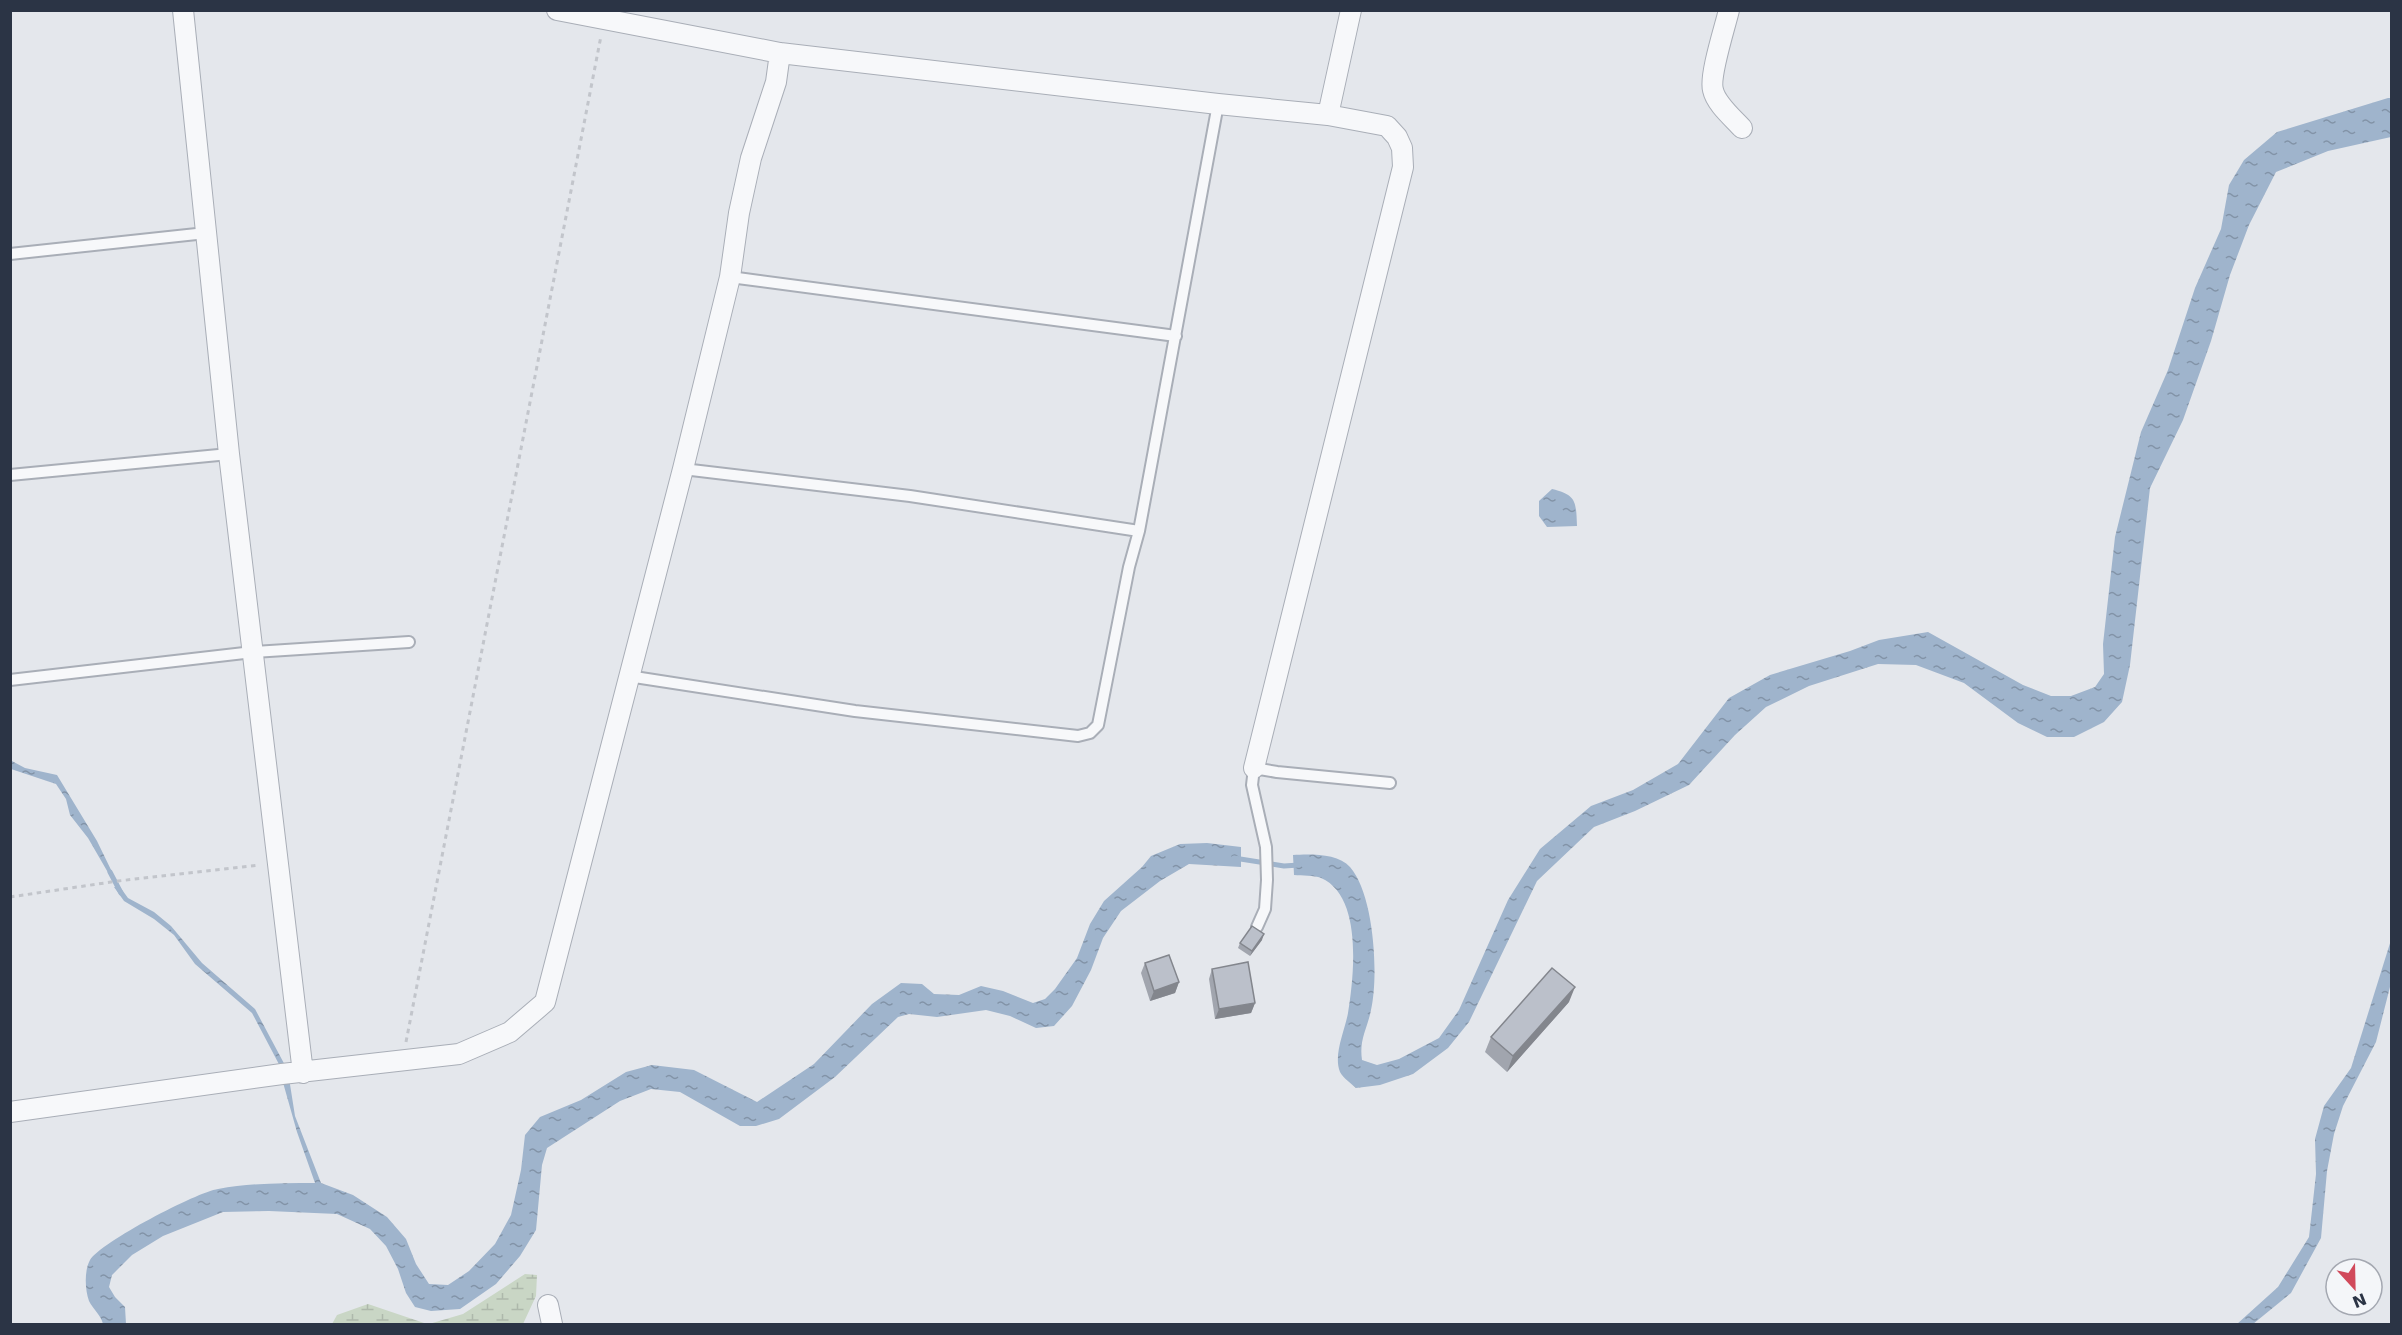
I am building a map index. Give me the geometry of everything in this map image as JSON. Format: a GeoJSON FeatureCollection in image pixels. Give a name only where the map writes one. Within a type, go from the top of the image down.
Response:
{"type":"FeatureCollection","features":[{"type":"Feature","properties":{"kind":"street"},"geometry":{"type":"LineString","coordinates":[[183,10],[229,454],[278,863],[291,1074]]}},
{"type":"Feature","properties":{"kind":"street"},"geometry":{"type":"LineString","coordinates":[[557,10],[780,53],[1328,115],[1387,126],[1397,137],[1402,148],[1403,167],[1254,768]]}},
{"type":"Feature","properties":{"kind":"street"},"geometry":{"type":"LineString","coordinates":[[1328,115],[1351,10]]}},
{"type":"Feature","properties":{"kind":"street"},"geometry":{"type":"LineString","coordinates":[[1729,10],[1713,75],[1713,90],[1720,102],[1743,128]]}},
{"type":"Feature","properties":{"kind":"street"},"geometry":{"type":"LineString","coordinates":[[10,1112],[459,1054],[510,1032],[545,1002],[683,470],[730,277],[739,213],[752,158],[776,82],[780,53]]}},
{"type":"Feature","properties":{"kind":"street"},"geometry":{"type":"LineString","coordinates":[[548,1305],[552,1324]]}},
{"type":"Feature","properties":{"kind":"lane"},"geometry":{"type":"LineString","coordinates":[[628,676],[855,711],[1084,735],[1098,726],[1129,567],[1139,531],[1218,104]]}},
{"type":"Feature","properties":{"kind":"lane"},"geometry":{"type":"LineString","coordinates":[[10,254],[206,233]]}},
{"type":"Feature","properties":{"kind":"lane"},"geometry":{"type":"LineString","coordinates":[[730,277],[1176,336]]}},
{"type":"Feature","properties":{"kind":"lane"},"geometry":{"type":"LineString","coordinates":[[10,475],[229,454]]}},
{"type":"Feature","properties":{"kind":"lane"},"geometry":{"type":"LineString","coordinates":[[683,470],[910,496],[1139,531]]}},
{"type":"Feature","properties":{"kind":"lane"},"geometry":{"type":"LineString","coordinates":[[10,680],[253,652],[409,642]]}},
{"type":"Feature","properties":{"kind":"lane"},"geometry":{"type":"LineString","coordinates":[[1257,927],[1265,909],[1267,880],[1266,847],[1252,785],[1254,768],[1390,783]]}},
{"type":"Feature","properties":{"kind":"path"},"geometry":{"type":"LineString","coordinates":[[402,1062],[605,19]]}},
{"type":"Feature","properties":{"kind":"path"},"geometry":{"type":"LineString","coordinates":[[10,897],[118,881],[278,863]]}},
{"type":"Feature","properties":{"kind":"green space"},"geometry":{"type":"Polygon","coordinates":[[[525,1274],[537,1275],[536,1296],[523,1324],[429,1324],[463,1314],[525,1274]]]}},
{"type":"Feature","properties":{"kind":"green space"},"geometry":{"type":"Polygon","coordinates":[[[368,1304],[427,1324],[332,1324],[337,1315],[368,1304]]]}},
{"type":"Feature","properties":{"kind":"water"},"geometry":{"type":"Polygon","coordinates":[[[2391,98],[2391,137],[2328,151],[2276,172],[2249,225],[2230,275],[2211,341],[2183,420],[2150,488],[2130,665],[2122,702],[2104,722],[2074,737],[2047,737],[2018,723],[1964,683],[1916,665],[1878,664],[1809,686],[1766,707],[1735,735],[1689,785],[1635,811],[1594,827],[1537,881],[1469,1022],[1448,1048],[1413,1074],[1380,1085],[1356,1088],[1343,1076],[1338,1065],[1338,1058],[1348,1013],[1352,979],[1350,919],[1344,901],[1334,887],[1318,877],[1294,875],[1293,855],[1323,855],[1345,862],[1358,879],[1365,896],[1372,936],[1374,977],[1373,995],[1361,1053],[1362,1060],[1377,1065],[1399,1059],[1439,1038],[1459,1010],[1508,900],[1540,849],[1591,806],[1633,790],[1678,764],[1729,698],[1770,675],[1879,640],[1928,632],[2023,685],[2051,696],[2071,696],[2095,687],[2104,674],[2103,644],[2115,537],[2141,432],[2168,370],[2195,288],[2221,229],[2229,185],[2244,160],[2277,132],[2391,98]]]}},
{"type":"Feature","properties":{"kind":"water"},"geometry":{"type":"Polygon","coordinates":[[[1552,489],[1566,494],[1574,501],[1577,526],[1547,527],[1539,516],[1539,501],[1552,489]]]}},
{"type":"Feature","properties":{"kind":"water"},"geometry":{"type":"Polygon","coordinates":[[[10,760],[25,768],[57,775],[97,841],[114,876],[110,876],[88,838],[70,815],[66,799],[56,784],[11,769],[10,760]]]}},
{"type":"Feature","properties":{"kind":"water"},"geometry":{"type":"Polygon","coordinates":[[[1207,843],[1241,847],[1241,867],[1189,864],[1160,881],[1121,911],[1103,938],[1091,970],[1072,1006],[1054,1026],[1036,1028],[1010,1016],[986,1010],[937,1017],[909,1014],[898,1017],[835,1077],[779,1119],[756,1126],[740,1126],[680,1092],[651,1089],[620,1101],[547,1148],[542,1165],[536,1230],[520,1256],[496,1284],[460,1309],[431,1311],[415,1307],[406,1293],[398,1269],[386,1246],[370,1229],[337,1214],[269,1211],[223,1212],[163,1236],[132,1255],[112,1275],[109,1287],[125,1307],[126,1324],[103,1324],[89,1301],[86,1280],[90,1260],[112,1242],[150,1219],[218,1189],[254,1184],[315,1183],[282,1079],[289,1078],[295,1116],[321,1183],[353,1195],[387,1217],[406,1239],[416,1264],[429,1284],[448,1285],[469,1271],[495,1244],[511,1215],[521,1170],[525,1135],[540,1117],[581,1100],[626,1072],[652,1065],[694,1070],[757,1102],[814,1064],[872,1004],[901,983],[922,984],[934,994],[959,995],[981,986],[1003,991],[1033,1003],[1045,999],[1077,958],[1090,924],[1104,901],[1151,856],[1180,844],[1207,843]]]}},
{"type":"Feature","properties":{"kind":"water"},"geometry":{"type":"Polygon","coordinates":[[[114,887],[120,887],[128,898],[154,912],[171,926],[202,963],[255,1009],[287,1069],[282,1070],[252,1013],[195,964],[174,935],[154,919],[124,901],[114,887]]]}},
{"type":"Feature","properties":{"kind":"water"},"geometry":{"type":"Polygon","coordinates":[[[2391,940],[2391,983],[2376,1042],[2343,1106],[2334,1134],[2327,1171],[2321,1238],[2291,1293],[2253,1324],[2237,1324],[2278,1287],[2309,1237],[2316,1174],[2315,1139],[2324,1106],[2351,1068],[2391,940]]]}},
{"type":"Feature","properties":{"kind":"building"},"geometry":{"type":"Polygon","coordinates":[[[1252,926],[1264,934],[1252,951],[1240,943],[1252,926]]]}},
{"type":"Feature","properties":{"kind":"building"},"geometry":{"type":"Polygon","coordinates":[[[1169,955],[1179,982],[1154,991],[1145,963],[1169,955]]]}},
{"type":"Feature","properties":{"kind":"building"},"geometry":{"type":"Polygon","coordinates":[[[1248,962],[1255,1003],[1219,1009],[1212,969],[1248,962]]]}},
{"type":"Feature","properties":{"kind":"building"},"geometry":{"type":"Polygon","coordinates":[[[1552,968],[1575,987],[1513,1056],[1491,1037],[1552,968]]]}},
{"type":"Feature","properties":{"kind":"waterway"},"geometry":{"type":"LineString","coordinates":[[1234,858],[1284,866],[1299,865]]}},
{"type":"Feature","properties":{"kind":"waterway"},"geometry":{"type":"LineString","coordinates":[[110,872],[121,893]]}}]}
